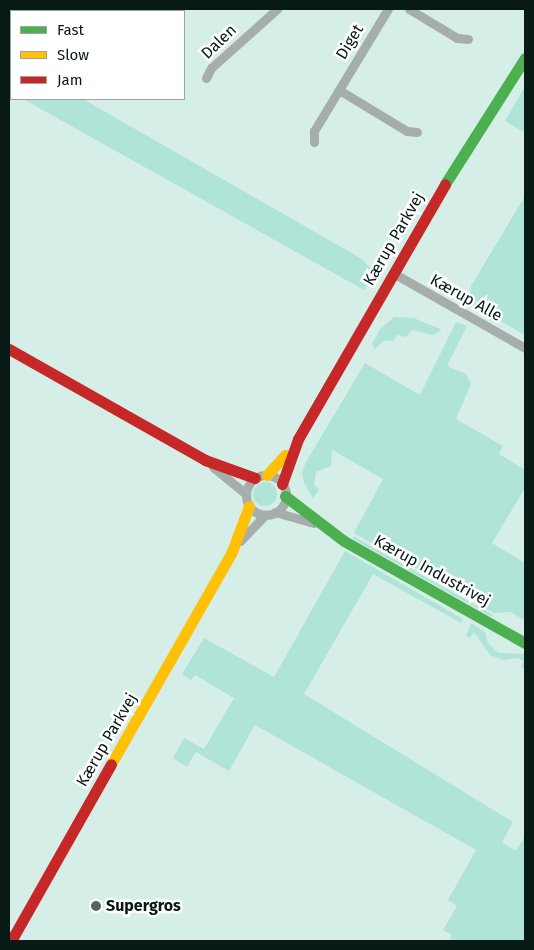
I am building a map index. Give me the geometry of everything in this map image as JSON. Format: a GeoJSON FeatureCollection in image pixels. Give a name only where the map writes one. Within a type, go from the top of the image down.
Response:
{"type":"FeatureCollection","features":[{"type":"Feature","properties":{"kind":"street","name":"Dalen"},"geometry":{"type":"LineString","coordinates":[[206,78],[212,68],[277,9]]}},
{"type":"Feature","properties":{"kind":"street","name":"Diget"},"geometry":{"type":"LineString","coordinates":[[314,142],[314,131],[388,9]]}},
{"type":"Feature","properties":{"kind":"street"},"geometry":{"type":"LineString","coordinates":[[409,9],[457,38],[468,39]]}},
{"type":"Feature","properties":{"kind":"street","name":"Kærup Parkvej"},"geometry":{"type":"LineString","coordinates":[[282,484],[282,473],[298,439],[393,273],[525,58]]}},
{"type":"Feature","properties":{"kind":"street"},"geometry":{"type":"LineString","coordinates":[[339,90],[407,131],[417,132]]}},
{"type":"Feature","properties":{"kind":"street","name":"Kærup Alle"},"geometry":{"type":"LineString","coordinates":[[393,273],[525,348]]}},
{"type":"Feature","properties":{"kind":"street"},"geometry":{"type":"LineString","coordinates":[[9,349],[205,460],[246,494],[249,506],[266,514],[275,512],[285,496],[282,484],[205,460]]}},
{"type":"Feature","properties":{"kind":"street","name":"Kærup Parkvej"},"geometry":{"type":"LineString","coordinates":[[261,477],[298,439]]}},
{"type":"Feature","properties":{"kind":"street"},"geometry":{"type":"LineString","coordinates":[[246,494],[261,477]]}},
{"type":"Feature","properties":{"kind":"street","name":"Kærup Industrivej"},"geometry":{"type":"LineString","coordinates":[[285,496],[322,527],[525,643]]}},
{"type":"Feature","properties":{"kind":"street","name":"Kærup Parkvej"},"geometry":{"type":"LineString","coordinates":[[11,941],[232,554],[249,506]]}},
{"type":"Feature","properties":{"kind":"street","name":"Kærup Industrivej"},"geometry":{"type":"LineString","coordinates":[[275,512],[322,527]]}},
{"type":"Feature","properties":{"kind":"street","name":"Kærup Parkvej"},"geometry":{"type":"LineString","coordinates":[[232,554],[266,514]]}},
{"type":"Feature","properties":{"kind":"green space"},"geometry":{"type":"Polygon","coordinates":[[[525,86],[525,133],[505,121],[525,86]]]}},
{"type":"Feature","properties":{"kind":"green space"},"geometry":{"type":"Polygon","coordinates":[[[25,100],[85,100],[362,259],[373,271],[364,290],[25,100]]]}},
{"type":"Feature","properties":{"kind":"green space"},"geometry":{"type":"Polygon","coordinates":[[[525,196],[525,335],[468,303],[471,286],[525,196]]]}},
{"type":"Feature","properties":{"kind":"green space"},"geometry":{"type":"Polygon","coordinates":[[[394,317],[414,318],[442,330],[433,335],[412,330],[406,337],[397,335],[393,341],[385,340],[375,349],[372,344],[380,329],[394,317]]]}},
{"type":"Feature","properties":{"kind":"green space"},"geometry":{"type":"Polygon","coordinates":[[[456,322],[467,326],[447,366],[466,374],[471,384],[456,419],[503,446],[499,454],[525,470],[525,488],[492,543],[525,563],[525,621],[511,612],[494,613],[354,533],[383,479],[332,450],[331,466],[316,472],[314,485],[319,490],[313,498],[304,483],[302,472],[306,462],[365,363],[420,395],[456,322]]]}},
{"type":"Feature","properties":{"kind":"green space"},"geometry":{"type":"Polygon","coordinates":[[[265,482],[273,486],[277,494],[273,502],[265,506],[257,502],[253,494],[257,486],[265,482]]]}},
{"type":"Feature","properties":{"kind":"green space"},"geometry":{"type":"Polygon","coordinates":[[[353,536],[493,615],[492,617],[353,539],[353,536]]]}},
{"type":"Feature","properties":{"kind":"green space"},"geometry":{"type":"Polygon","coordinates":[[[345,551],[463,619],[461,623],[373,574],[304,694],[513,822],[502,842],[516,851],[525,836],[525,941],[449,941],[452,935],[443,930],[457,906],[448,900],[476,850],[255,725],[229,771],[196,752],[187,767],[173,758],[184,738],[204,749],[234,698],[195,675],[191,680],[182,674],[204,638],[274,677],[345,551]]]}},
{"type":"Feature","properties":{"kind":"green space"},"geometry":{"type":"Polygon","coordinates":[[[471,623],[485,632],[488,643],[498,653],[525,654],[525,669],[521,667],[524,661],[518,658],[503,660],[490,655],[474,632],[470,638],[466,636],[471,623]]]}},
{"type":"Feature","properties":{"kind":"traffic: fast"},"geometry":{"type":"LineString","coordinates":[[445,184],[525,58]]}},
{"type":"Feature","properties":{"kind":"traffic: fast"},"geometry":{"type":"LineString","coordinates":[[285,496],[344,541],[525,643]]}},
{"type":"Feature","properties":{"kind":"traffic: slow"},"geometry":{"type":"LineString","coordinates":[[267,475],[285,455]]}},
{"type":"Feature","properties":{"kind":"traffic: slow"},"geometry":{"type":"LineString","coordinates":[[111,764],[231,554],[249,506]]}},
{"type":"Feature","properties":{"kind":"traffic: jam"},"geometry":{"type":"LineString","coordinates":[[282,484],[298,439],[445,184]]}},
{"type":"Feature","properties":{"kind":"traffic: jam"},"geometry":{"type":"LineString","coordinates":[[9,349],[205,460],[255,478]]}},
{"type":"Feature","properties":{"kind":"traffic: jam"},"geometry":{"type":"LineString","coordinates":[[11,941],[111,764]]}},
{"type":"Feature","properties":{"kind":"place","name":"Supergros"},"geometry":{"type":"Point","coordinates":[96,906]}}]}
